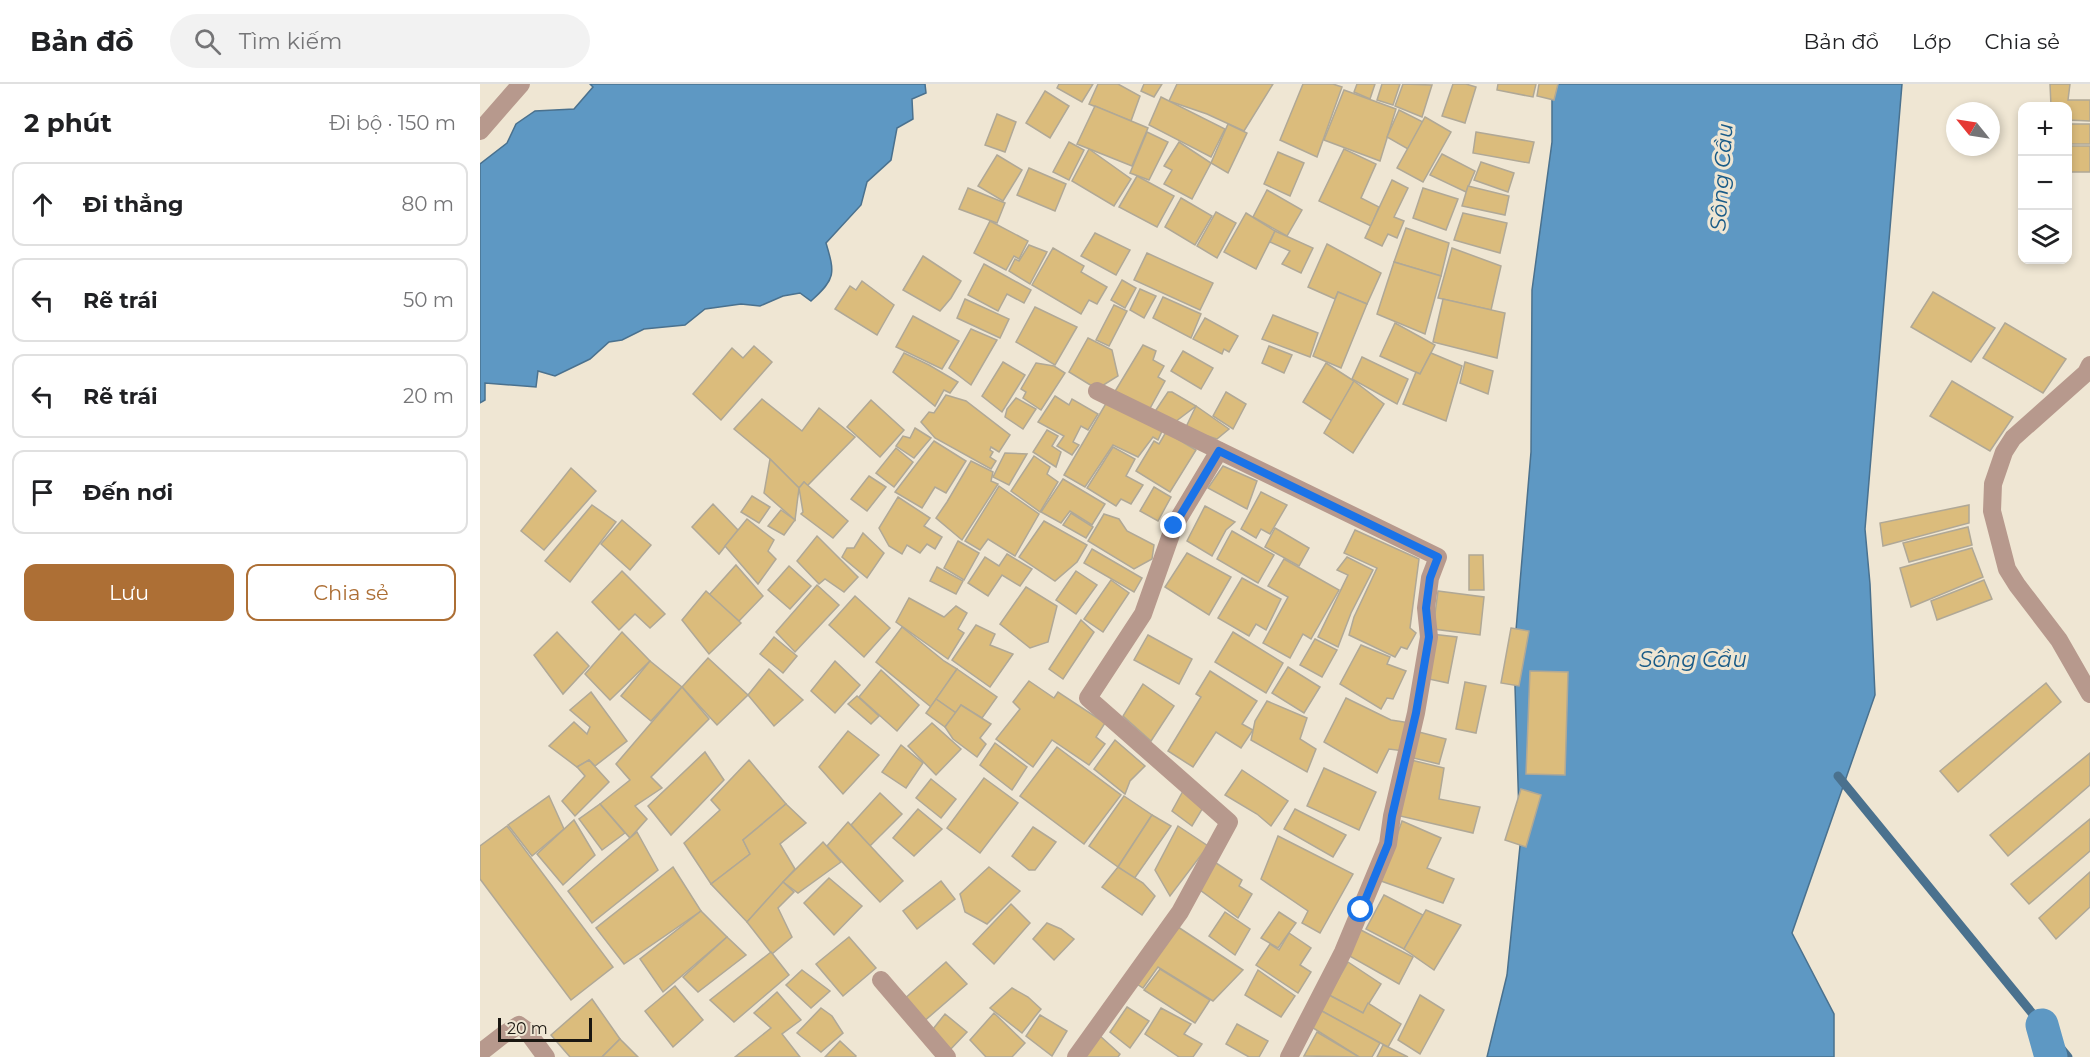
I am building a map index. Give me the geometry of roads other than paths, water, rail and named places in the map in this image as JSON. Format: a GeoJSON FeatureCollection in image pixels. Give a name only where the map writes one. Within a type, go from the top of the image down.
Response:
{"type":"FeatureCollection","features":[{"type":"Feature","properties":{"kind":"street"},"geometry":{"type":"LineString","coordinates":[[480,131],[521,84]]}},
{"type":"Feature","properties":{"kind":"street"},"geometry":{"type":"LineString","coordinates":[[2090,365],[2086,373],[2013,438],[2004,452],[1994,484],[1992,511],[2007,569],[2059,640],[2090,694]]}},
{"type":"Feature","properties":{"kind":"street"},"geometry":{"type":"LineString","coordinates":[[1097,391],[1438,557],[1430,578],[1426,608],[1429,637],[1416,713],[1392,816],[1388,844],[1343,952],[1289,1057]]}},
{"type":"Feature","properties":{"kind":"street"},"geometry":{"type":"LineString","coordinates":[[1076,1057],[1180,912],[1229,822],[1088,698],[1143,614],[1174,526],[1219,451]]}},
{"type":"Feature","properties":{"kind":"street"},"geometry":{"type":"LineString","coordinates":[[881,980],[947,1057]]}},
{"type":"Feature","properties":{"kind":"street"},"geometry":{"type":"LineString","coordinates":[[480,1053],[519,1025],[526,1030],[546,1057]]}},
{"type":"Feature","properties":{"kind":"water"},"geometry":{"type":"Polygon","coordinates":[[[590,84],[925,84],[926,93],[912,99],[913,119],[897,128],[891,160],[867,182],[861,205],[826,243],[831,262],[831,275],[825,287],[811,301],[800,293],[783,296],[760,306],[741,304],[705,309],[685,325],[644,329],[622,340],[609,342],[590,359],[555,376],[538,371],[536,387],[485,383],[485,400],[480,403],[480,164],[507,143],[516,124],[535,111],[574,109],[593,87],[590,84]]]}},
{"type":"Feature","properties":{"kind":"water","name":"Sông Cầu"},"geometry":{"type":"Polygon","coordinates":[[[1552,84],[1902,84],[1865,529],[1875,695],[1792,933],[1834,1014],[1834,1057],[1487,1057],[1507,975],[1520,846],[1514,654],[1531,452],[1532,290],[1552,142],[1552,84]]]}},
{"type":"Feature","properties":{"kind":"waterway"},"geometry":{"type":"LineString","coordinates":[[1838,776],[2068,1057]]}},
{"type":"Feature","properties":{"kind":"waterway"},"geometry":{"type":"LineString","coordinates":[[2042,1025],[2051,1057]]}}]}
